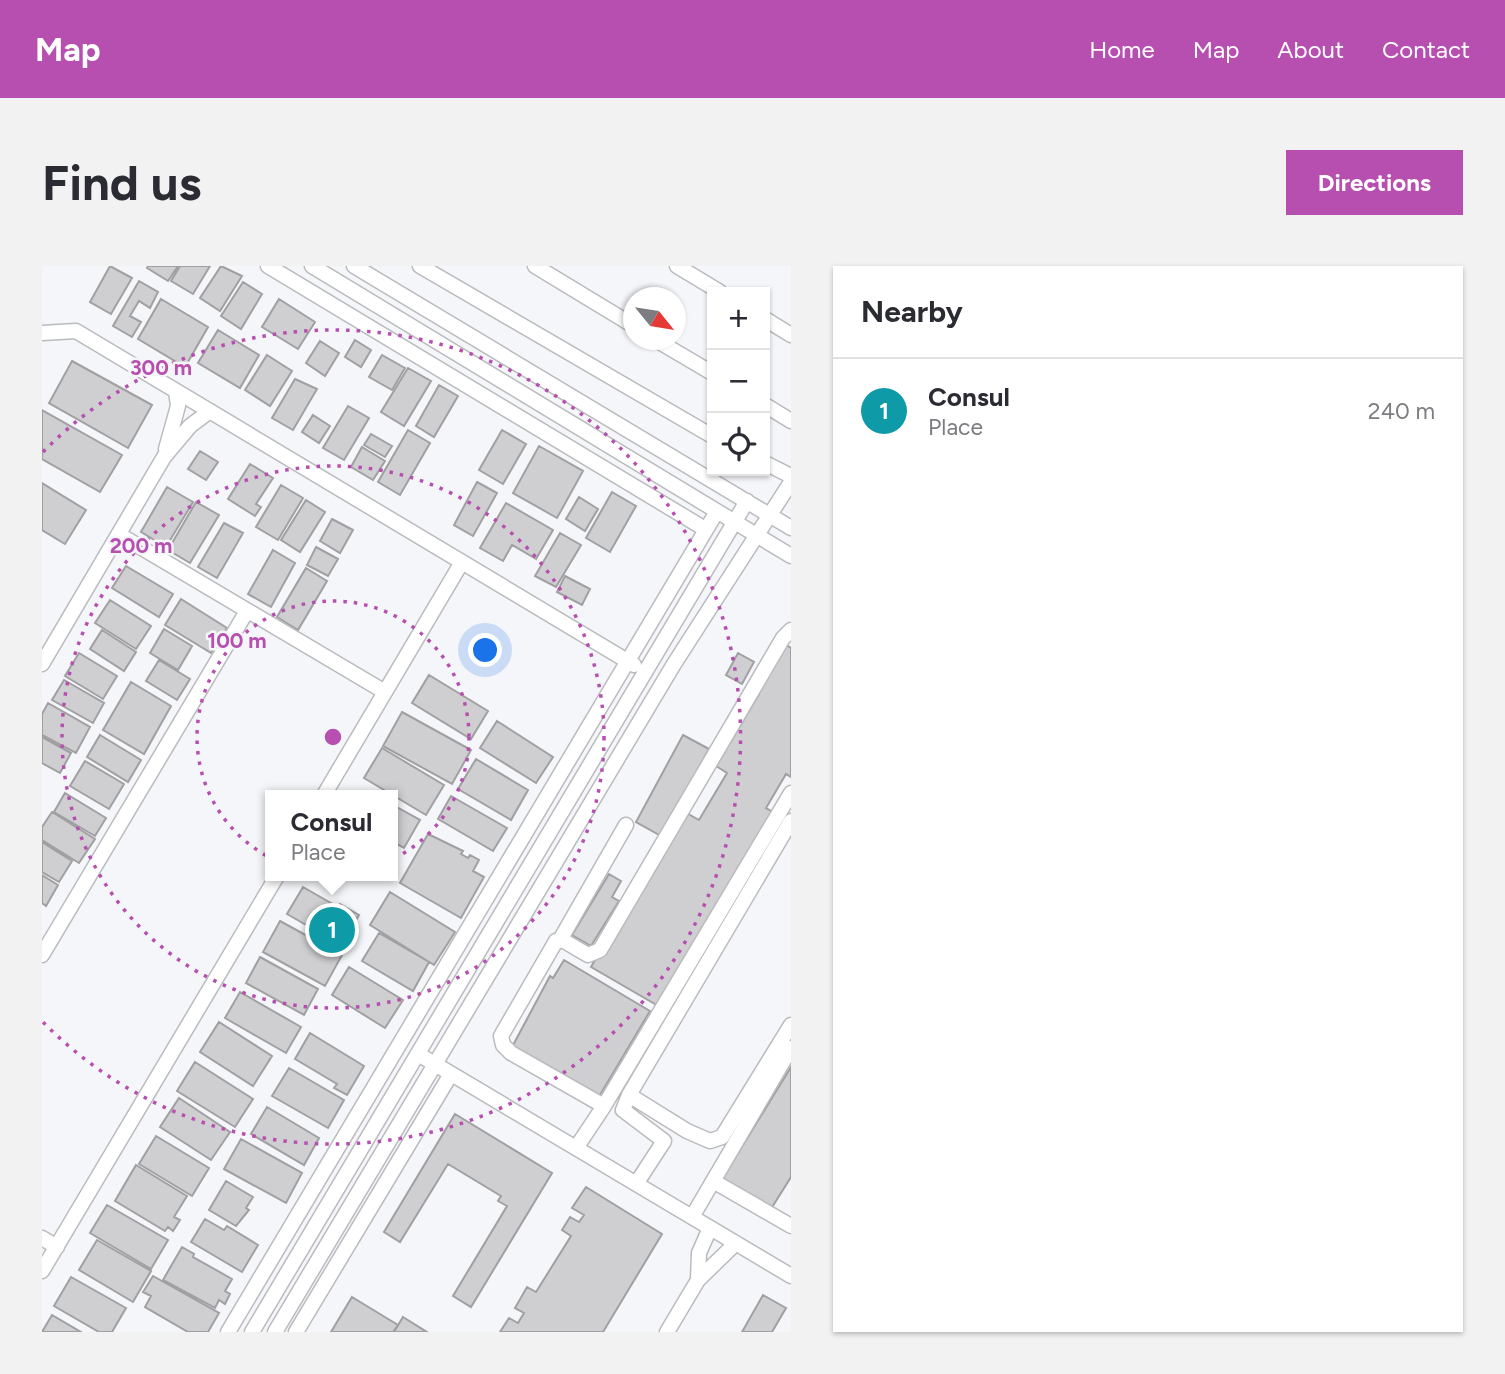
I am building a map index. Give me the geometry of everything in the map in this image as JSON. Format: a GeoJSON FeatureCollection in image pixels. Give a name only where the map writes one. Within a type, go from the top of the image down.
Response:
{"type":"FeatureCollection","features":[{"type":"Feature","properties":{"kind":"street"},"geometry":{"type":"LineString","coordinates":[[268,266],[705,529]]}},
{"type":"Feature","properties":{"kind":"street"},"geometry":{"type":"LineString","coordinates":[[312,266],[791,556]]}},
{"type":"Feature","properties":{"kind":"street"},"geometry":{"type":"LineString","coordinates":[[354,266],[791,528]]}},
{"type":"Feature","properties":{"kind":"street"},"geometry":{"type":"LineString","coordinates":[[420,266],[707,433]]}},
{"type":"Feature","properties":{"kind":"street"},"geometry":{"type":"LineString","coordinates":[[535,266],[623,319]]}},
{"type":"Feature","properties":{"kind":"street"},"geometry":{"type":"LineString","coordinates":[[677,266],[712,287]]}},
{"type":"Feature","properties":{"kind":"street"},"geometry":{"type":"LineString","coordinates":[[770,322],[791,335]]}},
{"type":"Feature","properties":{"kind":"street"},"geometry":{"type":"LineString","coordinates":[[42,333],[76,331],[645,672]]}},
{"type":"Feature","properties":{"kind":"street"},"geometry":{"type":"LineString","coordinates":[[673,350],[707,370]]}},
{"type":"Feature","properties":{"kind":"street"},"geometry":{"type":"LineString","coordinates":[[164,457],[178,406],[176,391]]}},
{"type":"Feature","properties":{"kind":"street"},"geometry":{"type":"LineString","coordinates":[[770,408],[791,421]]}},
{"type":"Feature","properties":{"kind":"street"},"geometry":{"type":"LineString","coordinates":[[42,664],[164,457],[190,426],[210,411]]}},
{"type":"Feature","properties":{"kind":"street"},"geometry":{"type":"LineString","coordinates":[[770,466],[791,476]]}},
{"type":"Feature","properties":{"kind":"street"},"geometry":{"type":"LineString","coordinates":[[275,1332],[674,664],[791,482]]}},
{"type":"Feature","properties":{"kind":"street"},"geometry":{"type":"LineString","coordinates":[[252,1332],[747,501]]}},
{"type":"Feature","properties":{"kind":"street"},"geometry":{"type":"LineString","coordinates":[[228,1332],[716,513]]}},
{"type":"Feature","properties":{"kind":"street"},"geometry":{"type":"LineString","coordinates":[[120,535],[385,692]]}},
{"type":"Feature","properties":{"kind":"street"},"geometry":{"type":"LineString","coordinates":[[327,790],[463,562]]}},
{"type":"Feature","properties":{"kind":"street"},"geometry":{"type":"LineString","coordinates":[[42,955],[247,611]]}},
{"type":"Feature","properties":{"kind":"street"},"geometry":{"type":"LineString","coordinates":[[560,940],[588,955],[600,950],[783,638],[791,630]]}},
{"type":"Feature","properties":{"kind":"street"},"geometry":{"type":"LineString","coordinates":[[656,653],[674,664]]}},
{"type":"Feature","properties":{"kind":"street"},"geometry":{"type":"LineString","coordinates":[[576,1148],[604,1106],[791,793]]}},
{"type":"Feature","properties":{"kind":"street"},"geometry":{"type":"LineString","coordinates":[[636,1184],[664,1141],[622,1110],[791,821]]}},
{"type":"Feature","properties":{"kind":"street"},"geometry":{"type":"LineString","coordinates":[[604,1106],[511,1053],[503,1045],[501,1035],[556,941],[560,940],[626,825]]}},
{"type":"Feature","properties":{"kind":"street"},"geometry":{"type":"LineString","coordinates":[[42,1271],[273,881]]}},
{"type":"Feature","properties":{"kind":"street"},"geometry":{"type":"LineString","coordinates":[[629,1095],[687,1131],[710,1141],[722,1137],[791,1025]]}},
{"type":"Feature","properties":{"kind":"street"},"geometry":{"type":"LineString","coordinates":[[692,1217],[791,1048]]}},
{"type":"Feature","properties":{"kind":"street"},"geometry":{"type":"LineString","coordinates":[[418,1054],[791,1276]]}},
{"type":"Feature","properties":{"kind":"street"},"geometry":{"type":"LineString","coordinates":[[296,1332],[451,1074]]}},
{"type":"Feature","properties":{"kind":"street"},"geometry":{"type":"LineString","coordinates":[[713,1181],[791,1226]]}},
{"type":"Feature","properties":{"kind":"street"},"geometry":{"type":"LineString","coordinates":[[698,1280],[699,1253],[710,1228]]}},
{"type":"Feature","properties":{"kind":"street"},"geometry":{"type":"LineString","coordinates":[[42,1238],[57,1247]]}},
{"type":"Feature","properties":{"kind":"street"},"geometry":{"type":"LineString","coordinates":[[667,1332],[698,1280],[736,1243]]}},
{"type":"Feature","properties":{"kind":"building"},"geometry":{"type":"Polygon","coordinates":[[[110,266],[132,278],[111,314],[90,302],[110,266]]]}},
{"type":"Feature","properties":{"kind":"building"},"geometry":{"type":"Polygon","coordinates":[[[178,266],[168,281],[147,268],[178,266]]]}},
{"type":"Feature","properties":{"kind":"building"},"geometry":{"type":"Polygon","coordinates":[[[180,266],[210,266],[193,294],[171,281],[180,266]]]}},
{"type":"Feature","properties":{"kind":"building"},"geometry":{"type":"Polygon","coordinates":[[[221,266],[242,276],[220,311],[200,298],[221,266]]]}},
{"type":"Feature","properties":{"kind":"building"},"geometry":{"type":"Polygon","coordinates":[[[139,281],[158,292],[150,308],[139,301],[130,316],[141,322],[132,337],[113,326],[139,281]]]}},
{"type":"Feature","properties":{"kind":"building"},"geometry":{"type":"Polygon","coordinates":[[[243,282],[262,294],[241,329],[221,316],[243,282]]]}},
{"type":"Feature","properties":{"kind":"building"},"geometry":{"type":"Polygon","coordinates":[[[161,299],[208,327],[185,367],[138,339],[161,299]]]}},
{"type":"Feature","properties":{"kind":"building"},"geometry":{"type":"Polygon","coordinates":[[[279,299],[315,322],[298,349],[262,327],[279,299]]]}},
{"type":"Feature","properties":{"kind":"building"},"geometry":{"type":"Polygon","coordinates":[[[218,330],[259,355],[240,388],[198,363],[218,330]]]}},
{"type":"Feature","properties":{"kind":"building"},"geometry":{"type":"Polygon","coordinates":[[[355,340],[371,350],[361,367],[345,357],[355,340]]]}},
{"type":"Feature","properties":{"kind":"building"},"geometry":{"type":"Polygon","coordinates":[[[320,341],[339,353],[325,376],[306,363],[320,341]]]}},
{"type":"Feature","properties":{"kind":"building"},"geometry":{"type":"Polygon","coordinates":[[[267,355],[292,371],[270,406],[245,390],[267,355]]]}},
{"type":"Feature","properties":{"kind":"building"},"geometry":{"type":"Polygon","coordinates":[[[382,355],[405,368],[392,390],[369,377],[382,355]]]}},
{"type":"Feature","properties":{"kind":"building"},"geometry":{"type":"Polygon","coordinates":[[[72,361],[152,405],[128,448],[49,403],[72,361]]]}},
{"type":"Feature","properties":{"kind":"building"},"geometry":{"type":"Polygon","coordinates":[[[408,368],[431,381],[404,426],[381,412],[408,368]]]}},
{"type":"Feature","properties":{"kind":"building"},"geometry":{"type":"Polygon","coordinates":[[[295,379],[317,389],[293,430],[272,418],[295,379]]]}},
{"type":"Feature","properties":{"kind":"building"},"geometry":{"type":"Polygon","coordinates":[[[439,385],[458,396],[434,437],[416,426],[439,385]]]}},
{"type":"Feature","properties":{"kind":"building"},"geometry":{"type":"Polygon","coordinates":[[[348,406],[369,418],[344,460],[323,448],[348,406]]]}},
{"type":"Feature","properties":{"kind":"building"},"geometry":{"type":"Polygon","coordinates":[[[42,410],[122,455],[100,492],[42,459],[42,410]]]}},
{"type":"Feature","properties":{"kind":"building"},"geometry":{"type":"Polygon","coordinates":[[[313,415],[330,426],[319,443],[302,432],[313,415]]]}},
{"type":"Feature","properties":{"kind":"building"},"geometry":{"type":"Polygon","coordinates":[[[408,430],[430,443],[400,495],[378,482],[408,430]]]}},
{"type":"Feature","properties":{"kind":"building"},"geometry":{"type":"Polygon","coordinates":[[[502,430],[526,444],[503,484],[479,470],[502,430]]]}},
{"type":"Feature","properties":{"kind":"building"},"geometry":{"type":"Polygon","coordinates":[[[371,434],[392,446],[385,457],[364,445],[371,434]]]}},
{"type":"Feature","properties":{"kind":"building"},"geometry":{"type":"Polygon","coordinates":[[[539,446],[583,471],[557,518],[513,493],[539,446]]]}},
{"type":"Feature","properties":{"kind":"building"},"geometry":{"type":"Polygon","coordinates":[[[362,447],[385,461],[373,480],[351,467],[362,447]]]}},
{"type":"Feature","properties":{"kind":"building"},"geometry":{"type":"Polygon","coordinates":[[[200,451],[218,462],[206,480],[188,469],[200,451]]]}},
{"type":"Feature","properties":{"kind":"building"},"geometry":{"type":"Polygon","coordinates":[[[250,464],[273,478],[256,504],[261,507],[255,516],[228,499],[250,464]]]}},
{"type":"Feature","properties":{"kind":"building"},"geometry":{"type":"Polygon","coordinates":[[[477,482],[497,493],[473,536],[454,525],[477,482]]]}},
{"type":"Feature","properties":{"kind":"building"},"geometry":{"type":"Polygon","coordinates":[[[42,483],[86,510],[65,544],[42,530],[42,483]]]}},
{"type":"Feature","properties":{"kind":"building"},"geometry":{"type":"Polygon","coordinates":[[[281,485],[303,498],[278,540],[256,527],[281,485]]]}},
{"type":"Feature","properties":{"kind":"building"},"geometry":{"type":"Polygon","coordinates":[[[167,487],[193,502],[166,547],[141,532],[167,487]]]}},
{"type":"Feature","properties":{"kind":"building"},"geometry":{"type":"Polygon","coordinates":[[[612,492],[636,506],[610,552],[586,538],[612,492]]]}},
{"type":"Feature","properties":{"kind":"building"},"geometry":{"type":"Polygon","coordinates":[[[579,497],[598,509],[585,531],[566,519],[579,497]]]}},
{"type":"Feature","properties":{"kind":"building"},"geometry":{"type":"Polygon","coordinates":[[[306,500],[325,512],[300,552],[281,540],[306,500]]]}},
{"type":"Feature","properties":{"kind":"building"},"geometry":{"type":"Polygon","coordinates":[[[196,502],[219,515],[190,563],[168,550],[196,502]]]}},
{"type":"Feature","properties":{"kind":"building"},"geometry":{"type":"Polygon","coordinates":[[[506,503],[553,530],[536,559],[512,545],[503,561],[480,548],[506,503]]]}},
{"type":"Feature","properties":{"kind":"building"},"geometry":{"type":"Polygon","coordinates":[[[332,519],[353,530],[340,553],[320,541],[332,519]]]}},
{"type":"Feature","properties":{"kind":"building"},"geometry":{"type":"Polygon","coordinates":[[[224,523],[243,533],[217,578],[198,567],[224,523]]]}},
{"type":"Feature","properties":{"kind":"building"},"geometry":{"type":"Polygon","coordinates":[[[560,533],[581,545],[556,587],[535,576],[560,533]]]}},
{"type":"Feature","properties":{"kind":"building"},"geometry":{"type":"Polygon","coordinates":[[[316,547],[338,559],[328,576],[307,565],[316,547]]]}},
{"type":"Feature","properties":{"kind":"building"},"geometry":{"type":"Polygon","coordinates":[[[273,550],[295,563],[271,607],[248,594],[273,550]]]}},
{"type":"Feature","properties":{"kind":"building"},"geometry":{"type":"Polygon","coordinates":[[[126,566],[173,594],[159,617],[112,588],[126,566]]]}},
{"type":"Feature","properties":{"kind":"building"},"geometry":{"type":"Polygon","coordinates":[[[306,568],[327,581],[298,630],[277,617],[306,568]]]}},
{"type":"Feature","properties":{"kind":"building"},"geometry":{"type":"Polygon","coordinates":[[[565,576],[590,589],[582,605],[557,592],[565,576]]]}},
{"type":"Feature","properties":{"kind":"building"},"geometry":{"type":"Polygon","coordinates":[[[181,599],[227,628],[211,653],[165,625],[181,599]]]}},
{"type":"Feature","properties":{"kind":"building"},"geometry":{"type":"Polygon","coordinates":[[[110,600],[151,626],[136,649],[95,623],[110,600]]]}},
{"type":"Feature","properties":{"kind":"building"},"geometry":{"type":"Polygon","coordinates":[[[164,629],[192,646],[178,670],[150,653],[164,629]]]}},
{"type":"Feature","properties":{"kind":"building"},"geometry":{"type":"Polygon","coordinates":[[[102,630],[136,652],[124,671],[90,649],[102,630]]]}},
{"type":"Feature","properties":{"kind":"building"},"geometry":{"type":"Polygon","coordinates":[[[783,643],[791,648],[791,777],[786,774],[766,808],[775,813],[660,1007],[591,967],[683,811],[699,820],[727,773],[716,766],[759,694],[755,691],[783,643]]]}},
{"type":"Feature","properties":{"kind":"building"},"geometry":{"type":"Polygon","coordinates":[[[79,653],[117,676],[103,699],[65,676],[79,653]]]}},
{"type":"Feature","properties":{"kind":"building"},"geometry":{"type":"Polygon","coordinates":[[[738,653],[754,662],[742,684],[726,675],[738,653]]]}},
{"type":"Feature","properties":{"kind":"building"},"geometry":{"type":"Polygon","coordinates":[[[159,660],[190,679],[177,700],[146,681],[159,660]]]}},
{"type":"Feature","properties":{"kind":"building"},"geometry":{"type":"Polygon","coordinates":[[[429,675],[488,711],[471,739],[412,703],[429,675]]]}},
{"type":"Feature","properties":{"kind":"building"},"geometry":{"type":"Polygon","coordinates":[[[64,680],[104,703],[93,723],[52,700],[64,680]]]}},
{"type":"Feature","properties":{"kind":"building"},"geometry":{"type":"Polygon","coordinates":[[[131,682],[171,706],[144,754],[103,730],[131,682]]]}},
{"type":"Feature","properties":{"kind":"building"},"geometry":{"type":"Polygon","coordinates":[[[48,703],[90,727],[76,753],[42,735],[42,714],[48,703]]]}},
{"type":"Feature","properties":{"kind":"building"},"geometry":{"type":"Polygon","coordinates":[[[402,712],[471,750],[452,784],[383,746],[402,712]]]}},
{"type":"Feature","properties":{"kind":"building"},"geometry":{"type":"Polygon","coordinates":[[[497,721],[553,757],[536,783],[480,748],[497,721]]]}},
{"type":"Feature","properties":{"kind":"building"},"geometry":{"type":"Polygon","coordinates":[[[100,735],[141,760],[128,782],[87,757],[100,735]]]}},
{"type":"Feature","properties":{"kind":"building"},"geometry":{"type":"Polygon","coordinates":[[[683,735],[709,749],[661,836],[636,822],[683,735]]]}},
{"type":"Feature","properties":{"kind":"building"},"geometry":{"type":"Polygon","coordinates":[[[42,737],[71,753],[60,773],[42,763],[42,737]]]}},
{"type":"Feature","properties":{"kind":"building"},"geometry":{"type":"Polygon","coordinates":[[[382,748],[444,785],[426,815],[398,798],[398,790],[384,790],[364,778],[382,748]]]}},
{"type":"Feature","properties":{"kind":"building"},"geometry":{"type":"Polygon","coordinates":[[[476,759],[528,790],[511,820],[458,789],[476,759]]]}},
{"type":"Feature","properties":{"kind":"building"},"geometry":{"type":"Polygon","coordinates":[[[85,761],[124,784],[109,809],[70,786],[85,761]]]}},
{"type":"Feature","properties":{"kind":"building"},"geometry":{"type":"Polygon","coordinates":[[[65,793],[106,818],[95,836],[54,812],[65,793]]]}},
{"type":"Feature","properties":{"kind":"building"},"geometry":{"type":"Polygon","coordinates":[[[451,796],[507,828],[493,851],[438,819],[451,796]]]}},
{"type":"Feature","properties":{"kind":"building"},"geometry":{"type":"Polygon","coordinates":[[[398,808],[420,820],[404,848],[398,845],[398,808]]]}},
{"type":"Feature","properties":{"kind":"building"},"geometry":{"type":"Polygon","coordinates":[[[52,812],[95,839],[79,863],[42,840],[42,827],[52,812]]]}},
{"type":"Feature","properties":{"kind":"building"},"geometry":{"type":"Polygon","coordinates":[[[428,834],[463,851],[461,854],[468,858],[470,855],[479,860],[473,871],[484,877],[461,918],[400,883],[428,834]]]}},
{"type":"Feature","properties":{"kind":"building"},"geometry":{"type":"Polygon","coordinates":[[[42,842],[72,861],[59,882],[42,872],[42,842]]]}},
{"type":"Feature","properties":{"kind":"building"},"geometry":{"type":"Polygon","coordinates":[[[609,874],[621,881],[612,897],[619,901],[591,946],[572,935],[609,874]]]}},
{"type":"Feature","properties":{"kind":"building"},"geometry":{"type":"Polygon","coordinates":[[[42,875],[58,885],[46,906],[42,903],[42,875]]]}},
{"type":"Feature","properties":{"kind":"building"},"geometry":{"type":"Polygon","coordinates":[[[303,887],[338,907],[340,904],[359,915],[341,945],[287,914],[303,887]]]}},
{"type":"Feature","properties":{"kind":"building"},"geometry":{"type":"Polygon","coordinates":[[[390,892],[455,932],[434,965],[370,925],[390,892]]]}},
{"type":"Feature","properties":{"kind":"building"},"geometry":{"type":"Polygon","coordinates":[[[280,921],[342,955],[325,986],[263,952],[280,921]]]}},
{"type":"Feature","properties":{"kind":"building"},"geometry":{"type":"Polygon","coordinates":[[[379,933],[429,962],[413,991],[362,961],[379,933]]]}},
{"type":"Feature","properties":{"kind":"building"},"geometry":{"type":"Polygon","coordinates":[[[260,957],[318,989],[304,1015],[246,983],[260,957]]]}},
{"type":"Feature","properties":{"kind":"building"},"geometry":{"type":"Polygon","coordinates":[[[564,960],[650,1011],[597,1100],[511,1049],[550,976],[553,978],[564,960]]]}},
{"type":"Feature","properties":{"kind":"building"},"geometry":{"type":"Polygon","coordinates":[[[349,967],[403,1000],[385,1028],[332,995],[349,967]]]}},
{"type":"Feature","properties":{"kind":"building"},"geometry":{"type":"Polygon","coordinates":[[[240,992],[301,1027],[286,1053],[225,1018],[240,992]]]}},
{"type":"Feature","properties":{"kind":"building"},"geometry":{"type":"Polygon","coordinates":[[[219,1022],[272,1056],[253,1086],[200,1052],[219,1022]]]}},
{"type":"Feature","properties":{"kind":"building"},"geometry":{"type":"Polygon","coordinates":[[[310,1033],[364,1066],[347,1095],[334,1088],[337,1084],[295,1059],[310,1033]]]}},
{"type":"Feature","properties":{"kind":"building"},"geometry":{"type":"Polygon","coordinates":[[[195,1062],[253,1099],[235,1127],[177,1091],[195,1062]]]}},
{"type":"Feature","properties":{"kind":"building"},"geometry":{"type":"Polygon","coordinates":[[[791,1067],[791,1177],[771,1209],[722,1179],[791,1067]]]}},
{"type":"Feature","properties":{"kind":"building"},"geometry":{"type":"Polygon","coordinates":[[[289,1068],[344,1100],[328,1128],[272,1096],[289,1068]]]}},
{"type":"Feature","properties":{"kind":"building"},"geometry":{"type":"Polygon","coordinates":[[[179,1098],[230,1132],[211,1160],[160,1127],[179,1098]]]}},
{"type":"Feature","properties":{"kind":"building"},"geometry":{"type":"Polygon","coordinates":[[[267,1107],[319,1138],[304,1165],[251,1134],[267,1107]]]}},
{"type":"Feature","properties":{"kind":"building"},"geometry":{"type":"Polygon","coordinates":[[[455,1114],[552,1173],[471,1307],[453,1296],[507,1206],[498,1201],[501,1196],[448,1164],[400,1242],[384,1232],[455,1114]]]}},
{"type":"Feature","properties":{"kind":"building"},"geometry":{"type":"Polygon","coordinates":[[[156,1136],[209,1168],[192,1196],[139,1164],[156,1136]]]}},
{"type":"Feature","properties":{"kind":"building"},"geometry":{"type":"Polygon","coordinates":[[[241,1139],[302,1173],[286,1203],[224,1169],[241,1139]]]}},
{"type":"Feature","properties":{"kind":"building"},"geometry":{"type":"Polygon","coordinates":[[[136,1165],[187,1196],[174,1217],[180,1220],[173,1231],[168,1227],[165,1231],[115,1201],[136,1165]]]}},
{"type":"Feature","properties":{"kind":"building"},"geometry":{"type":"Polygon","coordinates":[[[226,1181],[253,1197],[246,1208],[249,1210],[236,1226],[209,1210],[226,1181]]]}},
{"type":"Feature","properties":{"kind":"building"},"geometry":{"type":"Polygon","coordinates":[[[586,1187],[662,1234],[603,1332],[500,1332],[509,1318],[518,1323],[524,1313],[515,1308],[527,1287],[536,1292],[571,1236],[562,1230],[570,1217],[579,1222],[584,1215],[572,1208],[586,1187]]]}},
{"type":"Feature","properties":{"kind":"building"},"geometry":{"type":"Polygon","coordinates":[[[107,1205],[168,1240],[151,1269],[90,1233],[107,1205]]]}},
{"type":"Feature","properties":{"kind":"building"},"geometry":{"type":"Polygon","coordinates":[[[205,1219],[224,1230],[227,1226],[258,1245],[242,1272],[191,1242],[205,1219]]]}},
{"type":"Feature","properties":{"kind":"building"},"geometry":{"type":"Polygon","coordinates":[[[97,1240],[151,1271],[133,1302],[79,1270],[97,1240]]]}},
{"type":"Feature","properties":{"kind":"building"},"geometry":{"type":"Polygon","coordinates":[[[182,1247],[194,1254],[193,1257],[232,1279],[225,1291],[230,1294],[225,1304],[219,1300],[215,1308],[163,1280],[182,1247]]]}},
{"type":"Feature","properties":{"kind":"building"},"geometry":{"type":"Polygon","coordinates":[[[153,1276],[219,1313],[208,1332],[188,1332],[145,1307],[151,1296],[143,1292],[153,1276]]]}},
{"type":"Feature","properties":{"kind":"building"},"geometry":{"type":"Polygon","coordinates":[[[71,1277],[126,1308],[112,1332],[99,1332],[54,1306],[71,1277]]]}},
{"type":"Feature","properties":{"kind":"building"},"geometry":{"type":"Polygon","coordinates":[[[763,1295],[786,1308],[772,1332],[742,1332],[763,1295]]]}},
{"type":"Feature","properties":{"kind":"building"},"geometry":{"type":"Polygon","coordinates":[[[352,1297],[398,1325],[393,1332],[331,1332],[352,1297]]]}},
{"type":"Feature","properties":{"kind":"building"},"geometry":{"type":"Polygon","coordinates":[[[52,1315],[81,1332],[42,1332],[52,1315]]]}},
{"type":"Feature","properties":{"kind":"building"},"geometry":{"type":"Polygon","coordinates":[[[403,1317],[427,1332],[394,1332],[403,1317]]]}},
{"type":"Feature","properties":{"kind":"place","name":"Consul"},"geometry":{"type":"Point","coordinates":[332,930]}}]}
